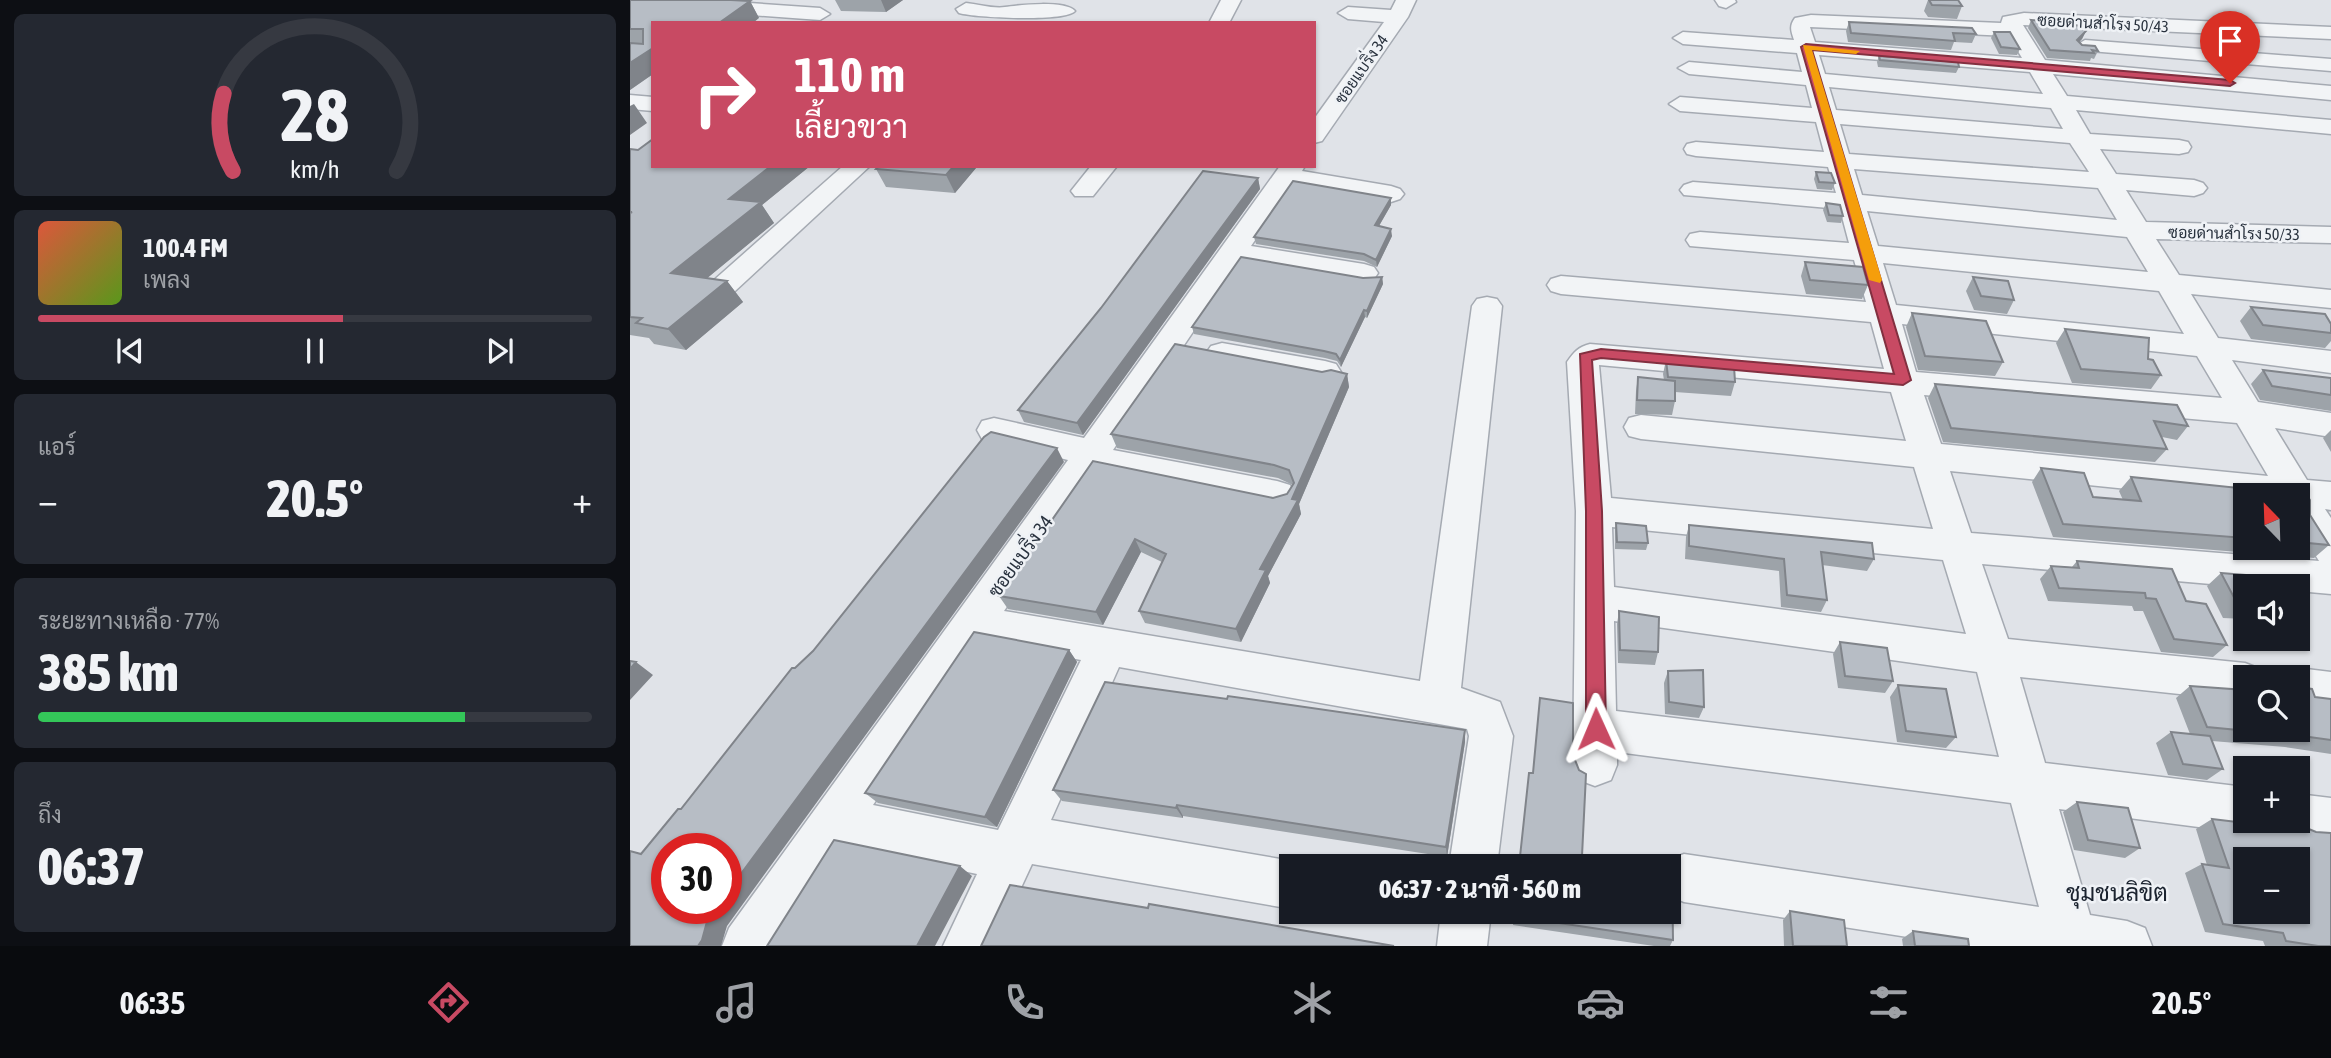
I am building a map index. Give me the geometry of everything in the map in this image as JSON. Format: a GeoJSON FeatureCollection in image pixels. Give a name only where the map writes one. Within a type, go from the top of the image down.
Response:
{"type":"FeatureCollection","features":[{"type":"Feature","properties":{"kind":"street"},"geometry":{"type":"LineString","coordinates":[[630,5],[653,2],[813,18],[838,0]]}},
{"type":"Feature","properties":{"kind":"street"},"geometry":{"type":"LineString","coordinates":[[1220,21],[1231,0]]}},
{"type":"Feature","properties":{"kind":"street"},"geometry":{"type":"LineString","coordinates":[[2215,6],[2249,22],[2331,16]]}},
{"type":"Feature","properties":{"kind":"street"},"geometry":{"type":"LineString","coordinates":[[1348,13],[1402,8]]}},
{"type":"Feature","properties":{"kind":"street","name":"ซอยแบริ่ง 34"},"geometry":{"type":"LineString","coordinates":[[1316,133],[1402,8]]}},
{"type":"Feature","properties":{"kind":"street"},"geometry":{"type":"LineString","coordinates":[[966,9],[1065,11]]}},
{"type":"Feature","properties":{"kind":"street"},"geometry":{"type":"LineString","coordinates":[[2159,9],[2181,26]]}},
{"type":"Feature","properties":{"kind":"street","name":"ซอยด่านสำโรง 50/43"},"geometry":{"type":"LineString","coordinates":[[2037,45],[2010,21],[2018,19],[2181,26],[2249,22],[2331,33]]}},
{"type":"Feature","properties":{"kind":"street"},"geometry":{"type":"LineString","coordinates":[[2073,942],[2026,782],[1993,656],[1903,380],[1886,312],[1866,253],[1807,50],[1802,22],[2037,45],[2331,65]]}},
{"type":"Feature","properties":{"kind":"street"},"geometry":{"type":"LineString","coordinates":[[1687,30],[1807,50],[2056,100],[2331,127]]}},
{"type":"Feature","properties":{"kind":"street"},"geometry":{"type":"LineString","coordinates":[[2037,45],[2056,100],[2290,483]]}},
{"type":"Feature","properties":{"kind":"street"},"geometry":{"type":"LineString","coordinates":[[1689,68],[1807,50],[2037,45],[2331,93]]}},
{"type":"Feature","properties":{"kind":"street"},"geometry":{"type":"LineString","coordinates":[[630,102],[651,104]]}},
{"type":"Feature","properties":{"kind":"street"},"geometry":{"type":"LineString","coordinates":[[1679,104],[2179,147]]}},
{"type":"Feature","properties":{"kind":"street"},"geometry":{"type":"LineString","coordinates":[[1696,149],[1839,158],[2194,188]]}},
{"type":"Feature","properties":{"kind":"street"},"geometry":{"type":"LineString","coordinates":[[724,285],[856,168]]}},
{"type":"Feature","properties":{"kind":"street"},"geometry":{"type":"LineString","coordinates":[[1084,191],[1103,168]]}},
{"type":"Feature","properties":{"kind":"street"},"geometry":{"type":"LineString","coordinates":[[1290,171],[1391,194]]}},
{"type":"Feature","properties":{"kind":"street","name":"ซอยแบริ่ง 34"},"geometry":{"type":"LineString","coordinates":[[747,946],[1290,171]]}},
{"type":"Feature","properties":{"kind":"street","name":"ซอยด่านสำโรง 50/33"},"geometry":{"type":"LineString","coordinates":[[1693,190],[1852,202],[2137,230],[2331,235]]}},
{"type":"Feature","properties":{"kind":"street"},"geometry":{"type":"LineString","coordinates":[[1700,240],[1886,312],[2204,345],[2331,362]]}},
{"type":"Feature","properties":{"kind":"street"},"geometry":{"type":"LineString","coordinates":[[1234,252],[1364,273]]}},
{"type":"Feature","properties":{"kind":"street"},"geometry":{"type":"LineString","coordinates":[[1561,285],[1794,276],[1866,253],[2331,299]]}},
{"type":"Feature","properties":{"kind":"street"},"geometry":{"type":"LineString","coordinates":[[1438,702],[1487,306]]}},
{"type":"Feature","properties":{"kind":"street"},"geometry":{"type":"LineString","coordinates":[[1170,343],[1325,372]]}},
{"type":"Feature","properties":{"kind":"street"},"geometry":{"type":"LineString","coordinates":[[2233,808],[2026,782],[1595,747],[1594,511],[1585,358],[1601,353],[1796,386],[1903,380],[2246,412],[2331,425]]}},
{"type":"Feature","properties":{"kind":"street"},"geometry":{"type":"LineString","coordinates":[[1642,428],[2233,487]]}},
{"type":"Feature","properties":{"kind":"street"},"geometry":{"type":"LineString","coordinates":[[995,430],[1092,456],[1277,495]]}},
{"type":"Feature","properties":{"kind":"street"},"geometry":{"type":"LineString","coordinates":[[2310,494],[2331,496]]}},
{"type":"Feature","properties":{"kind":"street"},"geometry":{"type":"LineString","coordinates":[[1594,511],[1959,547],[2331,578]]}},
{"type":"Feature","properties":{"kind":"street"},"geometry":{"type":"LineString","coordinates":[[2310,516],[2331,550]]}},
{"type":"Feature","properties":{"kind":"street"},"geometry":{"type":"LineString","coordinates":[[1593,601],[1993,656],[2233,681]]}},
{"type":"Feature","properties":{"kind":"street"},"geometry":{"type":"LineString","coordinates":[[971,623],[1107,649],[1474,710],[1485,716],[1490,724],[1489,761],[1475,854]]}},
{"type":"Feature","properties":{"kind":"street"},"geometry":{"type":"LineString","coordinates":[[968,946],[1107,649]]}},
{"type":"Feature","properties":{"kind":"street"},"geometry":{"type":"LineString","coordinates":[[2310,688],[2331,691]]}},
{"type":"Feature","properties":{"kind":"street"},"geometry":{"type":"LineString","coordinates":[[2310,818],[2331,821]]}},
{"type":"Feature","properties":{"kind":"street"},"geometry":{"type":"LineString","coordinates":[[834,820],[1279,884]]}},
{"type":"Feature","properties":{"kind":"street"},"geometry":{"type":"LineString","coordinates":[[1684,878],[2073,942],[2127,946]]}},
{"type":"Feature","properties":{"kind":"building"},"geometry":{"type":"Polygon","coordinates":[[[630,0],[750,1],[722,21],[651,21],[651,49],[630,63],[630,43],[643,44],[643,29],[630,29],[630,0]]]}},
{"type":"Feature","properties":{"kind":"building"},"geometry":{"type":"Polygon","coordinates":[[[1929,0],[1958,0],[1962,6],[1932,5],[1929,0]]]}},
{"type":"Feature","properties":{"kind":"building"},"geometry":{"type":"Polygon","coordinates":[[[2031,20],[2082,26],[2086,31],[2077,40],[2082,45],[2095,46],[2098,51],[2050,50],[2031,20]]]}},
{"type":"Feature","properties":{"kind":"building"},"geometry":{"type":"Polygon","coordinates":[[[1849,22],[1972,28],[1976,34],[1953,33],[1955,41],[1851,33],[1849,22]]]}},
{"type":"Feature","properties":{"kind":"building"},"geometry":{"type":"Polygon","coordinates":[[[1994,32],[2010,32],[2020,49],[2001,47],[1994,32]]]}},
{"type":"Feature","properties":{"kind":"building"},"geometry":{"type":"Polygon","coordinates":[[[1879,56],[1958,62],[1959,67],[1880,60],[1879,56]]]}},
{"type":"Feature","properties":{"kind":"building"},"geometry":{"type":"Polygon","coordinates":[[[651,140],[651,168],[768,168],[729,199],[761,202],[671,273],[727,281],[668,329],[636,323],[642,318],[630,317],[630,149],[638,150],[651,140]]]}},
{"type":"Feature","properties":{"kind":"building"},"geometry":{"type":"Polygon","coordinates":[[[877,168],[952,168],[946,175],[877,168]]]}},
{"type":"Feature","properties":{"kind":"building"},"geometry":{"type":"Polygon","coordinates":[[[1203,171],[1258,178],[1077,423],[1018,410],[1101,308],[1203,171]]]}},
{"type":"Feature","properties":{"kind":"building"},"geometry":{"type":"Polygon","coordinates":[[[1816,172],[1831,173],[1835,183],[1819,182],[1816,172]]]}},
{"type":"Feature","properties":{"kind":"building"},"geometry":{"type":"Polygon","coordinates":[[[1293,181],[1391,198],[1375,225],[1391,229],[1376,260],[1364,254],[1254,237],[1293,181]]]}},
{"type":"Feature","properties":{"kind":"building"},"geometry":{"type":"Polygon","coordinates":[[[1826,203],[1840,205],[1843,216],[1829,215],[1826,203]]]}},
{"type":"Feature","properties":{"kind":"building"},"geometry":{"type":"Polygon","coordinates":[[[1241,257],[1363,278],[1382,277],[1340,360],[1336,354],[1324,351],[1192,327],[1241,257]]]}},
{"type":"Feature","properties":{"kind":"building"},"geometry":{"type":"Polygon","coordinates":[[[1805,262],[1863,267],[1868,285],[1810,280],[1805,262]]]}},
{"type":"Feature","properties":{"kind":"building"},"geometry":{"type":"Polygon","coordinates":[[[1973,277],[2008,281],[2014,300],[1981,296],[1973,277]]]}},
{"type":"Feature","properties":{"kind":"building"},"geometry":{"type":"Polygon","coordinates":[[[2251,307],[2325,314],[2331,324],[2331,333],[2263,325],[2251,307]]]}},
{"type":"Feature","properties":{"kind":"building"},"geometry":{"type":"Polygon","coordinates":[[[1912,313],[1986,321],[2003,362],[1925,356],[1912,313]]]}},
{"type":"Feature","properties":{"kind":"building"},"geometry":{"type":"Polygon","coordinates":[[[2065,329],[2149,338],[2148,359],[2153,360],[2161,375],[2081,369],[2065,329]]]}},
{"type":"Feature","properties":{"kind":"building"},"geometry":{"type":"Polygon","coordinates":[[[1175,344],[1322,372],[1331,370],[1347,374],[1292,499],[1298,500],[1260,569],[1266,570],[1236,629],[1139,611],[1166,554],[1135,539],[1096,612],[999,596],[1093,461],[1273,498],[1287,494],[1294,483],[1289,470],[1111,434],[1175,344]]]}},
{"type":"Feature","properties":{"kind":"building"},"geometry":{"type":"Polygon","coordinates":[[[1666,360],[1734,366],[1735,382],[1668,377],[1666,360]]]}},
{"type":"Feature","properties":{"kind":"building"},"geometry":{"type":"Polygon","coordinates":[[[2263,370],[2331,378],[2331,395],[2272,386],[2263,370]]]}},
{"type":"Feature","properties":{"kind":"building"},"geometry":{"type":"Polygon","coordinates":[[[1638,377],[1675,381],[1675,401],[1637,400],[1638,377]]]}},
{"type":"Feature","properties":{"kind":"building"},"geometry":{"type":"Polygon","coordinates":[[[1935,384],[2177,405],[2188,426],[2154,421],[2167,449],[1951,428],[1935,384]]]}},
{"type":"Feature","properties":{"kind":"building"},"geometry":{"type":"Polygon","coordinates":[[[991,432],[1057,448],[742,872],[742,833],[658,833],[678,809],[681,809],[792,668],[813,651],[984,437],[991,432]]]}},
{"type":"Feature","properties":{"kind":"building"},"geometry":{"type":"Polygon","coordinates":[[[2041,468],[2084,473],[2093,497],[2141,501],[2131,477],[2233,487],[2233,537],[2063,524],[2041,468]]]}},
{"type":"Feature","properties":{"kind":"building"},"geometry":{"type":"Polygon","coordinates":[[[2310,515],[2329,545],[2310,543],[2310,515]]]}},
{"type":"Feature","properties":{"kind":"building"},"geometry":{"type":"Polygon","coordinates":[[[1616,523],[1646,526],[1648,543],[1617,542],[1616,523]]]}},
{"type":"Feature","properties":{"kind":"building"},"geometry":{"type":"Polygon","coordinates":[[[1689,525],[1872,543],[1874,559],[1821,552],[1827,600],[1787,595],[1784,559],[1689,546],[1689,525]]]}},
{"type":"Feature","properties":{"kind":"building"},"geometry":{"type":"Polygon","coordinates":[[[2077,561],[2172,569],[2186,601],[2206,604],[2227,645],[2174,639],[2156,599],[2146,598],[2145,593],[2059,588],[2051,566],[2079,568],[2077,561]]]}},
{"type":"Feature","properties":{"kind":"building"},"geometry":{"type":"Polygon","coordinates":[[[2221,573],[2233,574],[2233,596],[2221,573]]]}},
{"type":"Feature","properties":{"kind":"building"},"geometry":{"type":"Polygon","coordinates":[[[1619,611],[1659,617],[1658,652],[1620,650],[1619,611]]]}},
{"type":"Feature","properties":{"kind":"building"},"geometry":{"type":"Polygon","coordinates":[[[974,632],[1069,650],[985,817],[865,793],[974,632]]]}},
{"type":"Feature","properties":{"kind":"building"},"geometry":{"type":"Polygon","coordinates":[[[1840,642],[1887,648],[1893,681],[1845,676],[1840,642]]]}},
{"type":"Feature","properties":{"kind":"building"},"geometry":{"type":"Polygon","coordinates":[[[1703,670],[1704,707],[1669,702],[1668,671],[1703,670]]]}},
{"type":"Feature","properties":{"kind":"building"},"geometry":{"type":"Polygon","coordinates":[[[1105,682],[1227,699],[1228,696],[1465,730],[1446,847],[1177,805],[1176,808],[1053,790],[1105,682]]]}},
{"type":"Feature","properties":{"kind":"building"},"geometry":{"type":"Polygon","coordinates":[[[1898,685],[1946,689],[1956,737],[1906,731],[1898,685]]]}},
{"type":"Feature","properties":{"kind":"building"},"geometry":{"type":"Polygon","coordinates":[[[2190,686],[2233,689],[2233,729],[2207,727],[2190,686]]]}},
{"type":"Feature","properties":{"kind":"building"},"geometry":{"type":"Polygon","coordinates":[[[2310,689],[2315,697],[2331,699],[2331,740],[2310,737],[2310,689]]]}},
{"type":"Feature","properties":{"kind":"building"},"geometry":{"type":"Polygon","coordinates":[[[1540,698],[1573,703],[1573,755],[1579,770],[1586,774],[1582,854],[1520,854],[1529,773],[1533,773],[1540,698]]]}},
{"type":"Feature","properties":{"kind":"building"},"geometry":{"type":"Polygon","coordinates":[[[2171,732],[2210,736],[2223,769],[2183,764],[2171,732]]]}},
{"type":"Feature","properties":{"kind":"building"},"geometry":{"type":"Polygon","coordinates":[[[2077,802],[2128,808],[2140,848],[2088,840],[2077,802]]]}},
{"type":"Feature","properties":{"kind":"building"},"geometry":{"type":"Polygon","coordinates":[[[2212,819],[2233,822],[2233,833],[2310,833],[2310,830],[2331,833],[2331,946],[2286,941],[2283,933],[2223,924],[2202,864],[2229,868],[2212,819]]]}},
{"type":"Feature","properties":{"kind":"building"},"geometry":{"type":"Polygon","coordinates":[[[834,840],[960,866],[917,946],[767,946],[834,840]]]}},
{"type":"Feature","properties":{"kind":"building"},"geometry":{"type":"Polygon","coordinates":[[[651,842],[651,924],[706,924],[698,946],[630,946],[630,851],[641,854],[651,842]]]}},
{"type":"Feature","properties":{"kind":"building"},"geometry":{"type":"Polygon","coordinates":[[[1010,885],[1148,908],[1149,904],[1394,946],[981,946],[1010,885]]]}},
{"type":"Feature","properties":{"kind":"building"},"geometry":{"type":"Polygon","coordinates":[[[1790,911],[1844,920],[1847,946],[1793,946],[1790,911]]]}},
{"type":"Feature","properties":{"kind":"building"},"geometry":{"type":"Polygon","coordinates":[[[1566,924],[1673,924],[1673,940],[1566,924]]]}},
{"type":"Feature","properties":{"kind":"building"},"geometry":{"type":"Polygon","coordinates":[[[1913,931],[1968,939],[1969,946],[1915,946],[1913,931]]]}},
{"type":"Feature","properties":{"kind":"slow traffic"},"geometry":{"type":"LineString","coordinates":[[1856,51],[1806,47],[1876,280]]}},
{"type":"Feature","properties":{"kind":"district","name":"ชุมชนลิขิต"},"geometry":{"type":"Point","coordinates":[2117,892]}},
{"type":"Feature","properties":{"kind":"route"},"geometry":{"type":"LineString","coordinates":[[1596,729],[1594,511],[1583,362],[1585,358],[1590,354],[1601,353],[1903,380],[1886,312],[1806,47],[2230,83]]}}]}
